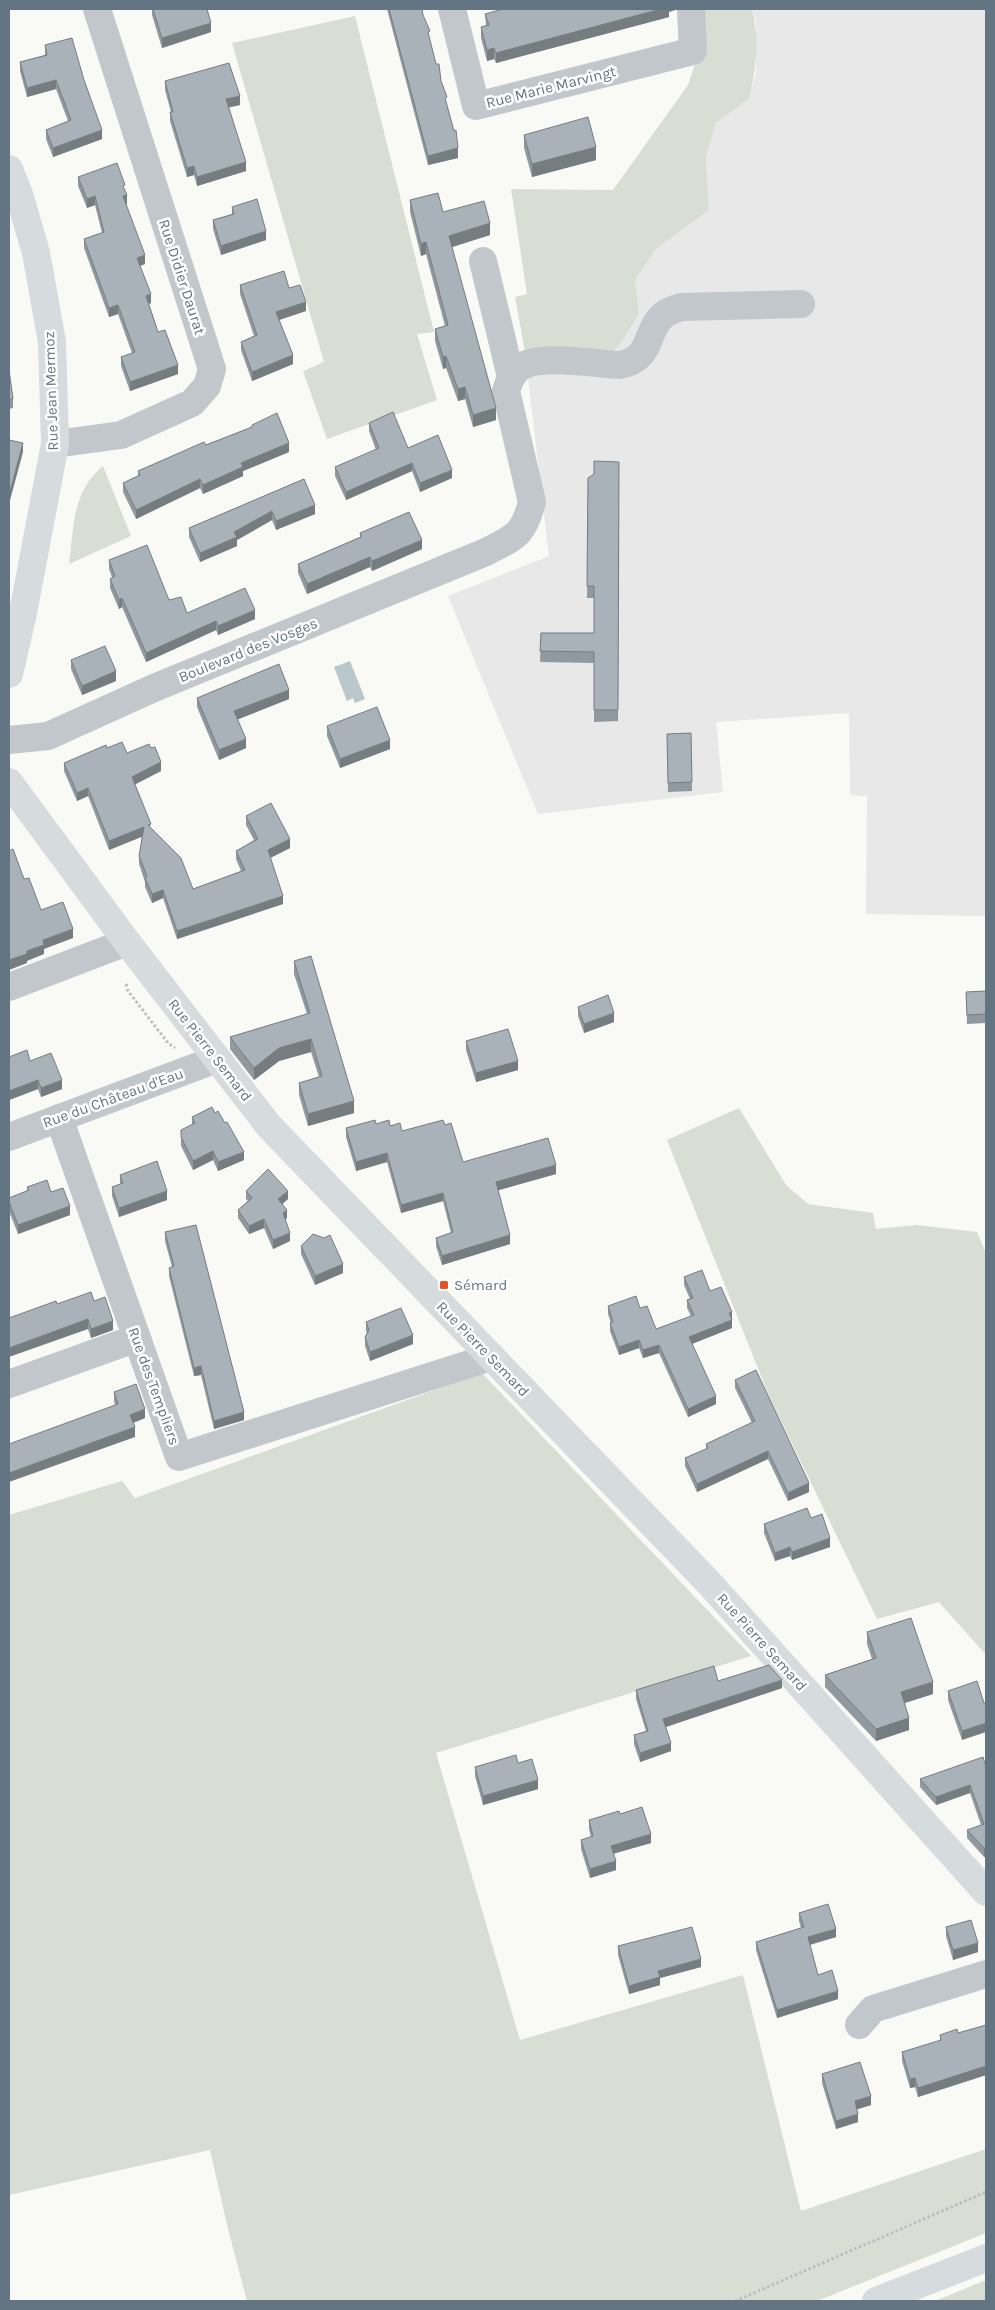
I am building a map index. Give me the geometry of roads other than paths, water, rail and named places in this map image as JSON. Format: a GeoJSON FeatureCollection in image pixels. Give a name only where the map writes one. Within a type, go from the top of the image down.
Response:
{"type":"FeatureCollection","features":[{"type":"Feature","properties":{"kind":"main road","name":"Rue Jean Mermoz"},"geometry":{"type":"LineString","coordinates":[[9,169],[19,194],[36,253],[51,333],[56,444],[23,613],[9,674]]}},
{"type":"Feature","properties":{"kind":"main road","name":"Rue Pierre Semard"},"geometry":{"type":"LineString","coordinates":[[9,782],[127,942],[269,1126],[710,1584],[986,1892]]}},
{"type":"Feature","properties":{"kind":"main road"},"geometry":{"type":"LineString","coordinates":[[876,2301],[986,2258]]}},
{"type":"Feature","properties":{"kind":"street","name":"Rue Didier Daurat"},"geometry":{"type":"LineString","coordinates":[[56,444],[121,435],[192,403],[207,386],[212,369],[97,9]]}},
{"type":"Feature","properties":{"kind":"street","name":"Rue Marie Marvingt"},"geometry":{"type":"LineString","coordinates":[[452,9],[476,106],[693,51],[691,9]]}},
{"type":"Feature","properties":{"kind":"street","name":"Boulevard des Vosges"},"geometry":{"type":"LineString","coordinates":[[9,740],[48,736],[154,688],[486,552],[517,536],[527,519],[532,502],[506,391],[510,377],[483,261]]}},
{"type":"Feature","properties":{"kind":"street"},"geometry":{"type":"LineString","coordinates":[[510,377],[520,367],[540,360],[619,365],[630,363],[642,355],[657,324],[667,312],[681,308],[801,304]]}},
{"type":"Feature","properties":{"kind":"street"},"geometry":{"type":"LineString","coordinates":[[9,987],[127,942]]}},
{"type":"Feature","properties":{"kind":"street","name":"Rue du Château d'Eau"},"geometry":{"type":"LineString","coordinates":[[9,1137],[217,1059]]}},
{"type":"Feature","properties":{"kind":"street","name":"Rue des Templiers"},"geometry":{"type":"LineString","coordinates":[[59,1118],[179,1457],[491,1357]]}},
{"type":"Feature","properties":{"kind":"street"},"geometry":{"type":"LineString","coordinates":[[9,1384],[137,1338]]}},
{"type":"Feature","properties":{"kind":"street"},"geometry":{"type":"LineString","coordinates":[[859,2025],[873,2009],[986,1974]]}},
{"type":"Feature","properties":{"kind":"place","name":"Sémard"},"geometry":{"type":"Point","coordinates":[444,1285]}}]}
